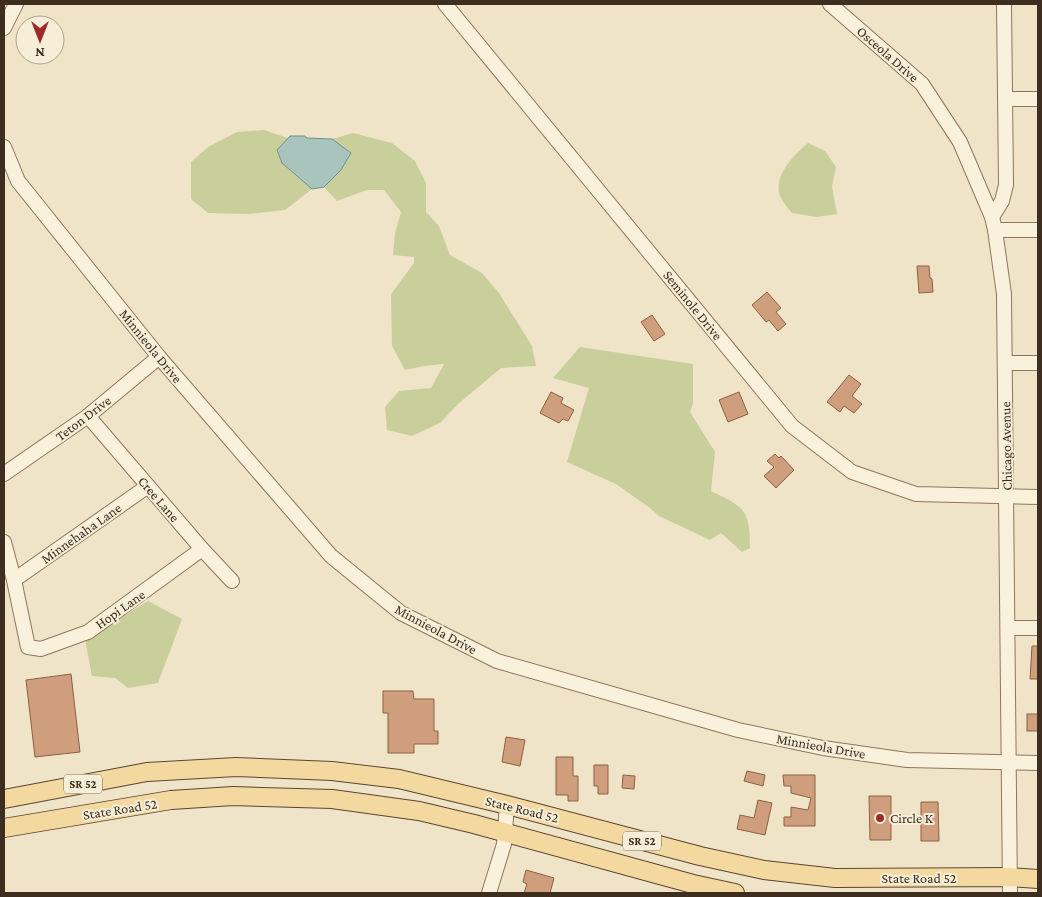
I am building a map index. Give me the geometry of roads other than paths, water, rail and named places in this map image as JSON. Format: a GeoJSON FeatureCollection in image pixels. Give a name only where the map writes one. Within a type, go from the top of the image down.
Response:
{"type":"FeatureCollection","features":[{"type":"Feature","properties":{"kind":"main road","name":"State Road 52"},"geometry":{"type":"LineString","coordinates":[[4,799],[147,772],[236,768],[332,771],[399,779],[508,805],[700,856],[764,870],[835,878],[1010,885],[1038,879]]}},
{"type":"Feature","properties":{"kind":"main road"},"geometry":{"type":"LineString","coordinates":[[160,802],[162,771]]}},
{"type":"Feature","properties":{"kind":"main road","name":"State Road 52"},"geometry":{"type":"LineString","coordinates":[[4,828],[160,802],[232,796],[332,799],[419,811],[693,884],[735,893]]}},
{"type":"Feature","properties":{"kind":"street"},"geometry":{"type":"LineString","coordinates":[[4,28],[16,4]]}},
{"type":"Feature","properties":{"kind":"street","name":"Seminole Drive"},"geometry":{"type":"LineString","coordinates":[[445,4],[792,426],[852,472],[916,494],[1007,497],[1038,496]]}},
{"type":"Feature","properties":{"kind":"street","name":"Osceola Drive"},"geometry":{"type":"LineString","coordinates":[[830,4],[922,84],[960,142],[994,223]]}},
{"type":"Feature","properties":{"kind":"street"},"geometry":{"type":"LineString","coordinates":[[1004,4],[1006,185],[994,223],[1038,230]]}},
{"type":"Feature","properties":{"kind":"street"},"geometry":{"type":"LineString","coordinates":[[1005,100],[1038,99]]}},
{"type":"Feature","properties":{"kind":"street","name":"Minnieola Drive"},"geometry":{"type":"LineString","coordinates":[[4,147],[18,181],[159,357],[331,556],[401,614],[497,661],[738,730],[823,748],[907,760],[1038,763]]}},
{"type":"Feature","properties":{"kind":"street","name":"Chicago Avenue"},"geometry":{"type":"LineString","coordinates":[[994,223],[1004,294],[1010,885]]}},
{"type":"Feature","properties":{"kind":"street","name":"Teton Drive"},"geometry":{"type":"LineString","coordinates":[[4,474],[88,416],[159,357]]}},
{"type":"Feature","properties":{"kind":"street"},"geometry":{"type":"LineString","coordinates":[[1005,363],[1038,363]]}},
{"type":"Feature","properties":{"kind":"street","name":"Cree Lane"},"geometry":{"type":"LineString","coordinates":[[88,416],[202,549],[232,580]]}},
{"type":"Feature","properties":{"kind":"street","name":"Minnehaha Lane"},"geometry":{"type":"LineString","coordinates":[[14,580],[148,486]]}},
{"type":"Feature","properties":{"kind":"street"},"geometry":{"type":"LineString","coordinates":[[4,542],[14,580]]}},
{"type":"Feature","properties":{"kind":"street","name":"Hopi Lane"},"geometry":{"type":"LineString","coordinates":[[14,580],[28,648],[41,649],[88,632],[202,549]]}},
{"type":"Feature","properties":{"kind":"street"},"geometry":{"type":"LineString","coordinates":[[1008,628],[1038,628]]}},
{"type":"Feature","properties":{"kind":"street"},"geometry":{"type":"LineString","coordinates":[[489,893],[506,834],[508,805]]}},
{"type":"Feature","properties":{"kind":"water"},"geometry":{"type":"Polygon","coordinates":[[[290,136],[332,139],[351,153],[341,170],[324,187],[312,189],[282,163],[277,150],[290,136]]]}},
{"type":"Feature","properties":{"kind":"place","name":"Circle K"},"geometry":{"type":"Point","coordinates":[880,818]}}]}
